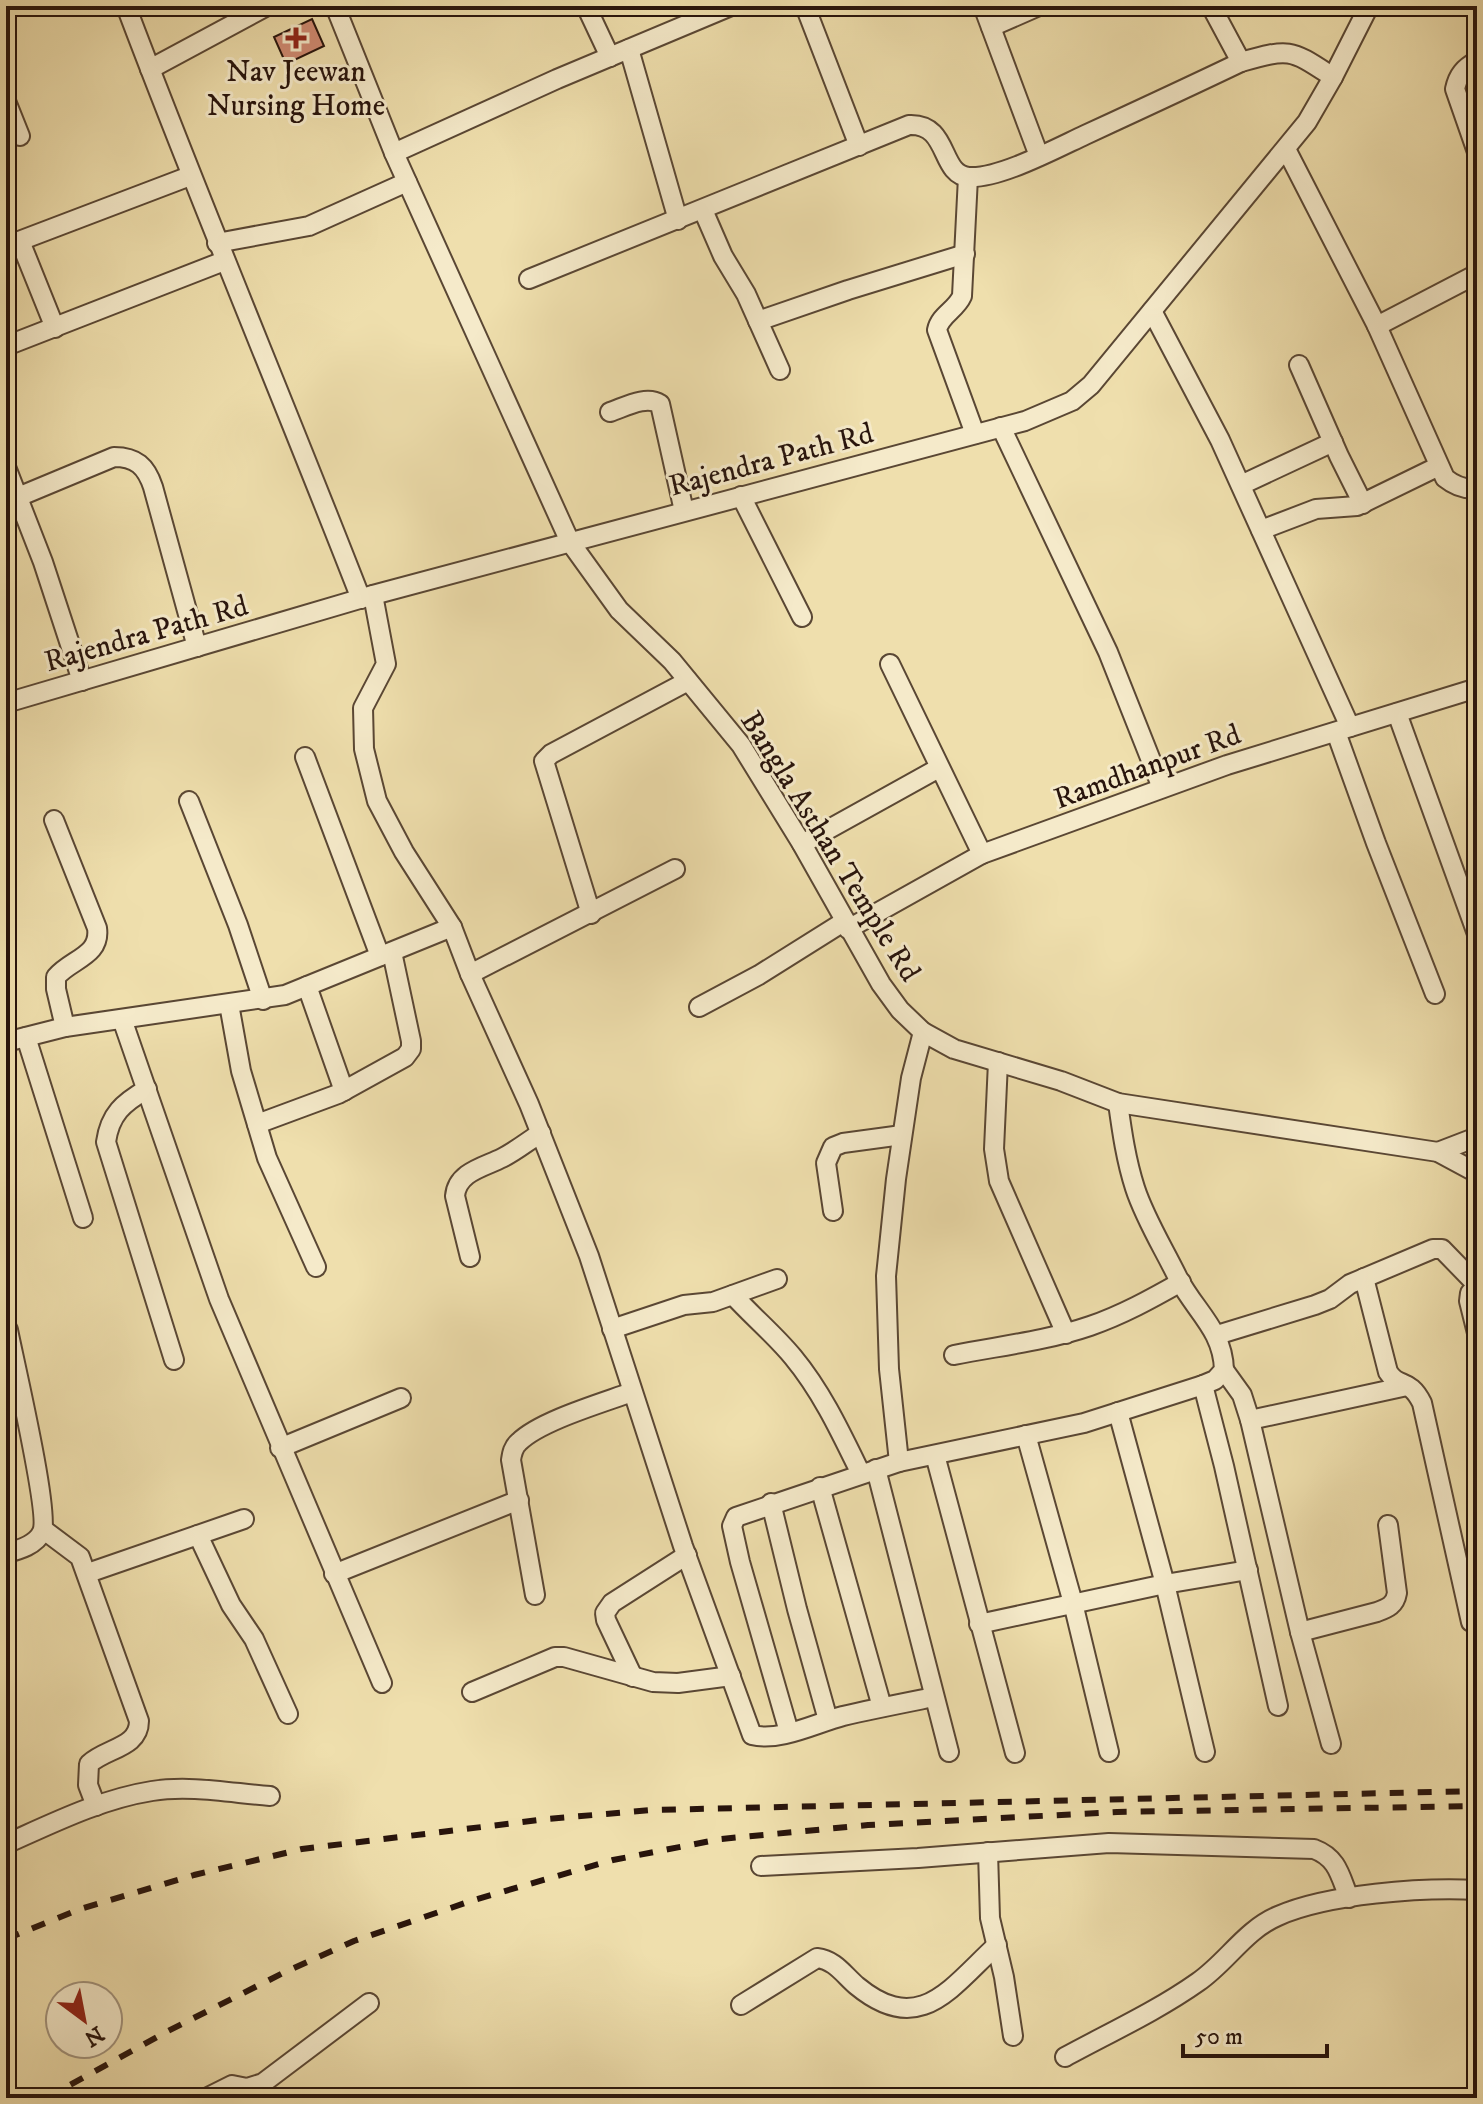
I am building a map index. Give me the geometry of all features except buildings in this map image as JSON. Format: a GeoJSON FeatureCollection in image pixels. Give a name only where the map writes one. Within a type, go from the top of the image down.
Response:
{"type":"FeatureCollection","features":[{"type":"Feature","properties":{"kind":"street"},"geometry":{"type":"LineString","coordinates":[[126,6],[190,176],[367,597],[386,664],[363,708],[364,749],[377,801],[452,927],[541,1133],[589,1256],[687,1555],[752,1735],[761,1737],[789,1732],[828,1720],[934,1697]]}},
{"type":"Feature","properties":{"kind":"street"},"geometry":{"type":"LineString","coordinates":[[150,69],[267,6]]}},
{"type":"Feature","properties":{"kind":"street","name":"Bangla Asthan Temple Rd"},"geometry":{"type":"LineString","coordinates":[[335,6],[394,153],[570,542],[619,610],[688,681],[741,745],[802,844],[881,984],[900,1010],[923,1032],[954,1049],[1061,1081],[1118,1103],[1438,1152],[1477,1173]]}},
{"type":"Feature","properties":{"kind":"street"},"geometry":{"type":"LineString","coordinates":[[586,6],[610,57]]}},
{"type":"Feature","properties":{"kind":"street"},"geometry":{"type":"LineString","coordinates":[[394,153],[731,6]]}},
{"type":"Feature","properties":{"kind":"street"},"geometry":{"type":"LineString","coordinates":[[805,6],[859,146]]}},
{"type":"Feature","properties":{"kind":"street"},"geometry":{"type":"LineString","coordinates":[[983,6],[1039,156]]}},
{"type":"Feature","properties":{"kind":"street"},"geometry":{"type":"LineString","coordinates":[[991,27],[1039,6]]}},
{"type":"Feature","properties":{"kind":"street"},"geometry":{"type":"LineString","coordinates":[[1211,6],[1241,62]]}},
{"type":"Feature","properties":{"kind":"street","name":"Rajendra Path Rd"},"geometry":{"type":"LineString","coordinates":[[8,697],[82,681],[367,597],[1001,427],[1047,413],[1072,401],[1091,385],[1307,122],[1369,6]]}},
{"type":"Feature","properties":{"kind":"street"},"geometry":{"type":"LineString","coordinates":[[629,49],[678,220]]}},
{"type":"Feature","properties":{"kind":"street"},"geometry":{"type":"LineString","coordinates":[[529,279],[909,125],[922,124],[932,130],[952,166],[968,177],[1039,156],[1241,62],[1286,52],[1299,55],[1333,77]]}},
{"type":"Feature","properties":{"kind":"street"},"geometry":{"type":"LineString","coordinates":[[1477,61],[1464,69],[1457,78],[1455,89],[1477,152]]}},
{"type":"Feature","properties":{"kind":"street"},"geometry":{"type":"LineString","coordinates":[[6,101],[20,136]]}},
{"type":"Feature","properties":{"kind":"street"},"geometry":{"type":"LineString","coordinates":[[1286,149],[1377,326],[1445,478],[1454,485],[1477,488]]}},
{"type":"Feature","properties":{"kind":"street"},"geometry":{"type":"LineString","coordinates":[[55,328],[13,243],[190,176]]}},
{"type":"Feature","properties":{"kind":"street"},"geometry":{"type":"LineString","coordinates":[[968,177],[962,296],[959,305],[939,322],[937,330],[975,434]]}},
{"type":"Feature","properties":{"kind":"street"},"geometry":{"type":"LineString","coordinates":[[6,346],[55,328],[221,252],[324,221],[407,182]]}},
{"type":"Feature","properties":{"kind":"street"},"geometry":{"type":"LineString","coordinates":[[703,210],[780,370]]}},
{"type":"Feature","properties":{"kind":"street"},"geometry":{"type":"LineString","coordinates":[[758,321],[965,254]]}},
{"type":"Feature","properties":{"kind":"street"},"geometry":{"type":"LineString","coordinates":[[1377,326],[1477,274]]}},
{"type":"Feature","properties":{"kind":"street"},"geometry":{"type":"LineString","coordinates":[[1152,311],[1220,440],[1261,530],[1343,729],[1376,843],[1435,994]]}},
{"type":"Feature","properties":{"kind":"street"},"geometry":{"type":"LineString","coordinates":[[1299,365],[1363,504]]}},
{"type":"Feature","properties":{"kind":"street"},"geometry":{"type":"LineString","coordinates":[[610,412],[643,401],[654,400],[660,404],[684,511]]}},
{"type":"Feature","properties":{"kind":"street"},"geometry":{"type":"LineString","coordinates":[[1001,427],[1108,652],[1162,788]]}},
{"type":"Feature","properties":{"kind":"street"},"geometry":{"type":"LineString","coordinates":[[1241,485],[1333,442]]}},
{"type":"Feature","properties":{"kind":"street"},"geometry":{"type":"LineString","coordinates":[[18,497],[114,457],[128,457],[139,463],[148,473],[153,487],[197,647]]}},
{"type":"Feature","properties":{"kind":"street"},"geometry":{"type":"LineString","coordinates":[[1261,530],[1316,509],[1363,504],[1439,466]]}},
{"type":"Feature","properties":{"kind":"street"},"geometry":{"type":"LineString","coordinates":[[6,467],[43,562],[82,681]]}},
{"type":"Feature","properties":{"kind":"street"},"geometry":{"type":"LineString","coordinates":[[741,496],[802,617]]}},
{"type":"Feature","properties":{"kind":"street"},"geometry":{"type":"LineString","coordinates":[[890,664],[982,854]]}},
{"type":"Feature","properties":{"kind":"street"},"geometry":{"type":"LineString","coordinates":[[591,914],[544,761],[551,754],[688,681]]}},
{"type":"Feature","properties":{"kind":"street","name":"Ramdhanpur Rd"},"geometry":{"type":"LineString","coordinates":[[699,1007],[982,854],[1162,788],[1477,688]]}},
{"type":"Feature","properties":{"kind":"street"},"geometry":{"type":"LineString","coordinates":[[1397,713],[1477,934]]}},
{"type":"Feature","properties":{"kind":"street"},"geometry":{"type":"LineString","coordinates":[[257,1124],[344,1091],[396,1063],[411,1049],[386,954],[305,757]]}},
{"type":"Feature","properties":{"kind":"street"},"geometry":{"type":"LineString","coordinates":[[802,844],[939,768]]}},
{"type":"Feature","properties":{"kind":"street"},"geometry":{"type":"LineString","coordinates":[[189,801],[238,925],[263,1000]]}},
{"type":"Feature","properties":{"kind":"street"},"geometry":{"type":"LineString","coordinates":[[54,820],[97,928],[98,939],[95,947],[62,969],[56,977],[65,1027]]}},
{"type":"Feature","properties":{"kind":"street"},"geometry":{"type":"LineString","coordinates":[[470,974],[675,869]]}},
{"type":"Feature","properties":{"kind":"street"},"geometry":{"type":"LineString","coordinates":[[6,1042],[65,1027],[263,1000],[307,986],[452,927]]}},
{"type":"Feature","properties":{"kind":"street"},"geometry":{"type":"LineString","coordinates":[[307,986],[344,1091]]}},
{"type":"Feature","properties":{"kind":"street"},"geometry":{"type":"LineString","coordinates":[[229,1004],[241,1071],[267,1158],[316,1267]]}},
{"type":"Feature","properties":{"kind":"street"},"geometry":{"type":"LineString","coordinates":[[122,1019],[219,1299],[382,1683]]}},
{"type":"Feature","properties":{"kind":"street"},"geometry":{"type":"LineString","coordinates":[[899,1462],[889,1369],[886,1276],[902,1135],[911,1078],[923,1032]]}},
{"type":"Feature","properties":{"kind":"street"},"geometry":{"type":"LineString","coordinates":[[26,1037],[83,1218]]}},
{"type":"Feature","properties":{"kind":"street"},"geometry":{"type":"LineString","coordinates":[[998,1062],[994,1149],[999,1181],[1038,1264],[1066,1334]]}},
{"type":"Feature","properties":{"kind":"street"},"geometry":{"type":"LineString","coordinates":[[147,1089],[128,1099],[115,1112],[106,1142],[174,1360]]}},
{"type":"Feature","properties":{"kind":"street"},"geometry":{"type":"LineString","coordinates":[[1118,1103],[1126,1156],[1136,1192],[1181,1282],[1217,1335],[1224,1352],[1224,1370],[1242,1395],[1331,1744]]}},
{"type":"Feature","properties":{"kind":"street"},"geometry":{"type":"LineString","coordinates":[[470,1257],[455,1196],[456,1188],[470,1173],[501,1159],[541,1133]]}},
{"type":"Feature","properties":{"kind":"street"},"geometry":{"type":"LineString","coordinates":[[833,1211],[826,1163],[833,1147],[902,1135]]}},
{"type":"Feature","properties":{"kind":"street"},"geometry":{"type":"LineString","coordinates":[[1438,1152],[1477,1137]]}},
{"type":"Feature","properties":{"kind":"street"},"geometry":{"type":"LineString","coordinates":[[1217,1335],[1315,1305],[1364,1278],[1433,1249],[1442,1249],[1477,1286],[1470,1293],[1469,1301],[1477,1333]]}},
{"type":"Feature","properties":{"kind":"street"},"geometry":{"type":"LineString","coordinates":[[1364,1278],[1388,1372],[1393,1379],[1416,1390],[1422,1403],[1471,1622]]}},
{"type":"Feature","properties":{"kind":"street"},"geometry":{"type":"LineString","coordinates":[[612,1329],[684,1305],[713,1302],[777,1279]]}},
{"type":"Feature","properties":{"kind":"street"},"geometry":{"type":"LineString","coordinates":[[954,1355],[1066,1334],[1137,1308],[1181,1282]]}},
{"type":"Feature","properties":{"kind":"street"},"geometry":{"type":"LineString","coordinates":[[733,1295],[792,1355],[820,1393],[868,1471],[949,1752]]}},
{"type":"Feature","properties":{"kind":"street"},"geometry":{"type":"LineString","coordinates":[[6,1553],[26,1547],[37,1540],[44,1530],[39,1482],[8,1330]]}},
{"type":"Feature","properties":{"kind":"street"},"geometry":{"type":"LineString","coordinates":[[789,1732],[740,1562],[732,1526],[736,1517],[899,1462],[1084,1423],[1203,1385],[1215,1380],[1224,1370]]}},
{"type":"Feature","properties":{"kind":"street"},"geometry":{"type":"LineString","coordinates":[[1203,1385],[1278,1706]]}},
{"type":"Feature","properties":{"kind":"street"},"geometry":{"type":"LineString","coordinates":[[1250,1420],[1410,1385]]}},
{"type":"Feature","properties":{"kind":"street"},"geometry":{"type":"LineString","coordinates":[[535,1595],[511,1460],[513,1450],[519,1441],[550,1424],[632,1392]]}},
{"type":"Feature","properties":{"kind":"street"},"geometry":{"type":"LineString","coordinates":[[280,1448],[401,1398]]}},
{"type":"Feature","properties":{"kind":"street"},"geometry":{"type":"LineString","coordinates":[[1118,1412],[1165,1584],[1205,1752]]}},
{"type":"Feature","properties":{"kind":"street"},"geometry":{"type":"LineString","coordinates":[[1026,1435],[1073,1603],[1109,1752]]}},
{"type":"Feature","properties":{"kind":"street"},"geometry":{"type":"LineString","coordinates":[[935,1455],[1015,1753]]}},
{"type":"Feature","properties":{"kind":"street"},"geometry":{"type":"LineString","coordinates":[[820,1487],[882,1707]]}},
{"type":"Feature","properties":{"kind":"street"},"geometry":{"type":"LineString","coordinates":[[334,1574],[519,1500]]}},
{"type":"Feature","properties":{"kind":"street"},"geometry":{"type":"LineString","coordinates":[[771,1503],[828,1720]]}},
{"type":"Feature","properties":{"kind":"street"},"geometry":{"type":"LineString","coordinates":[[88,1573],[244,1519]]}},
{"type":"Feature","properties":{"kind":"street"},"geometry":{"type":"LineString","coordinates":[[1300,1632],[1377,1612],[1389,1608],[1396,1601],[1388,1525]]}},
{"type":"Feature","properties":{"kind":"street"},"geometry":{"type":"LineString","coordinates":[[44,1530],[80,1557],[88,1573],[139,1721],[135,1738],[97,1756],[89,1764],[88,1785],[96,1806]]}},
{"type":"Feature","properties":{"kind":"street"},"geometry":{"type":"LineString","coordinates":[[198,1535],[231,1605],[254,1639],[288,1714]]}},
{"type":"Feature","properties":{"kind":"street"},"geometry":{"type":"LineString","coordinates":[[633,1677],[605,1613],[612,1603],[687,1555]]}},
{"type":"Feature","properties":{"kind":"street"},"geometry":{"type":"LineString","coordinates":[[979,1624],[1165,1584],[1248,1570]]}},
{"type":"Feature","properties":{"kind":"street"},"geometry":{"type":"LineString","coordinates":[[472,1692],[555,1657],[653,1682],[678,1683],[731,1676]]}},
{"type":"Feature","properties":{"kind":"street"},"geometry":{"type":"LineString","coordinates":[[6,1844],[96,1806],[154,1791],[188,1789],[270,1796]]}},
{"type":"Feature","properties":{"kind":"street"},"geometry":{"type":"LineString","coordinates":[[761,1866],[1109,1843],[1314,1849],[1328,1855],[1336,1866],[1349,1898]]}},
{"type":"Feature","properties":{"kind":"street"},"geometry":{"type":"LineString","coordinates":[[988,1852],[990,1918],[1013,2036]]}},
{"type":"Feature","properties":{"kind":"street"},"geometry":{"type":"LineString","coordinates":[[1065,2057],[1199,1982],[1260,1925],[1280,1915],[1320,1902],[1349,1898],[1477,1890]]}},
{"type":"Feature","properties":{"kind":"street"},"geometry":{"type":"LineString","coordinates":[[741,2005],[817,1958],[831,1963],[882,2003],[896,2009],[914,2009],[937,1998],[997,1945]]}},
{"type":"Feature","properties":{"kind":"street"},"geometry":{"type":"LineString","coordinates":[[206,2098],[232,2085],[247,2088],[263,2083],[369,2003]]}},
{"type":"Feature","properties":{"kind":"railway"},"geometry":{"type":"LineString","coordinates":[[6,1939],[80,1909],[194,1875],[302,1849],[547,1819],[652,1810],[1477,1791]]}},
{"type":"Feature","properties":{"kind":"railway"},"geometry":{"type":"LineString","coordinates":[[46,2098],[168,2031],[354,1941],[474,1900],[613,1860],[721,1839],[868,1825],[1117,1812],[1477,1806]]}},
{"type":"Feature","properties":{"kind":"place","name":"Nav Jeewan Nursing Home"},"geometry":{"type":"Point","coordinates":[296,38]}}]}
